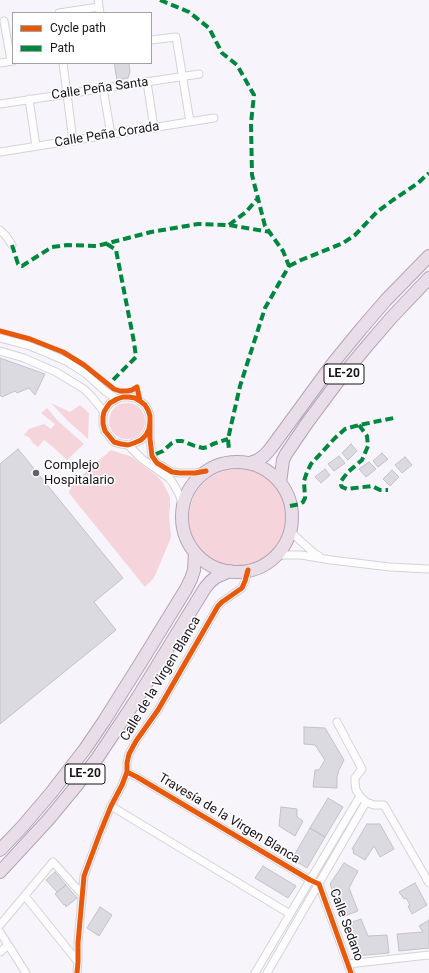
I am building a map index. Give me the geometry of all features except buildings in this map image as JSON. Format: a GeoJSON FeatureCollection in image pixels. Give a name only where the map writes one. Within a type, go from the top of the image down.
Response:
{"type":"FeatureCollection","features":[{"type":"Feature","properties":{"kind":"highway","name":"LE-20"},"geometry":{"type":"LineString","coordinates":[[250,463],[265,455],[334,362],[361,329],[386,300],[429,256]]}},
{"type":"Feature","properties":{"kind":"highway","name":"LE-20"},"geometry":{"type":"LineString","coordinates":[[280,483],[283,460],[342,376],[392,316],[429,278]]}},
{"type":"Feature","properties":{"kind":"highway","name":"LE-20"},"geometry":{"type":"LineString","coordinates":[[236,462],[250,463],[267,470],[274,476],[284,489],[290,503],[292,518],[290,528],[282,547],[276,555],[267,562],[248,570],[230,571],[220,569],[203,560],[195,553],[187,540],[184,533],[182,506],[191,486],[206,471],[221,464],[236,462]]}},
{"type":"Feature","properties":{"kind":"highway","name":"LE-20"},"geometry":{"type":"LineString","coordinates":[[0,850],[51,793],[104,721],[186,589],[194,570],[195,553]]}},
{"type":"Feature","properties":{"kind":"highway","name":"LE-20"},"geometry":{"type":"LineString","coordinates":[[0,872],[53,814],[98,757],[138,697],[205,588],[210,582],[230,571]]}},
{"type":"Feature","properties":{"kind":"street"},"geometry":{"type":"LineString","coordinates":[[66,12],[99,7]]}},
{"type":"Feature","properties":{"kind":"street"},"geometry":{"type":"LineString","coordinates":[[0,63],[12,61],[2,21],[12,20]]}},
{"type":"Feature","properties":{"kind":"street"},"geometry":{"type":"LineString","coordinates":[[152,40],[176,36],[190,122]]}},
{"type":"Feature","properties":{"kind":"street"},"geometry":{"type":"LineString","coordinates":[[62,64],[73,140]]}},
{"type":"Feature","properties":{"kind":"street","name":"Calle Peña Santa"},"geometry":{"type":"LineString","coordinates":[[0,104],[199,74]]}},
{"type":"Feature","properties":{"kind":"street"},"geometry":{"type":"LineString","coordinates":[[146,82],[154,128]]}},
{"type":"Feature","properties":{"kind":"street"},"geometry":{"type":"LineString","coordinates":[[103,88],[111,135]]}},
{"type":"Feature","properties":{"kind":"street"},"geometry":{"type":"LineString","coordinates":[[29,100],[36,146]]}},
{"type":"Feature","properties":{"kind":"street","name":"Calle Peña Corada"},"geometry":{"type":"LineString","coordinates":[[0,152],[214,118]]}},
{"type":"Feature","properties":{"kind":"street"},"geometry":{"type":"LineString","coordinates":[[0,230],[12,245]]}},
{"type":"Feature","properties":{"kind":"street"},"geometry":{"type":"LineString","coordinates":[[0,338],[27,345],[66,361],[85,373],[105,391],[117,399]]}},
{"type":"Feature","properties":{"kind":"street"},"geometry":{"type":"LineString","coordinates":[[0,351],[24,358],[56,372],[84,389],[104,412]]}},
{"type":"Feature","properties":{"kind":"street"},"geometry":{"type":"LineString","coordinates":[[150,422],[149,430],[141,440],[128,445],[121,444],[114,442],[105,431],[103,424],[104,412],[110,403],[117,399],[123,397],[135,398],[145,405],[148,410],[150,416],[152,456],[157,463],[172,472],[195,473],[206,471]]}},
{"type":"Feature","properties":{"kind":"street"},"geometry":{"type":"LineString","coordinates":[[128,445],[142,459],[169,478],[180,496],[182,506]]}},
{"type":"Feature","properties":{"kind":"street"},"geometry":{"type":"LineString","coordinates":[[290,528],[295,536],[305,546],[314,553],[330,560]]}},
{"type":"Feature","properties":{"kind":"street"},"geometry":{"type":"LineString","coordinates":[[276,555],[301,555],[390,567],[429,569]]}},
{"type":"Feature","properties":{"kind":"street","name":"Calle de la Virgen Blanca"},"geometry":{"type":"LineString","coordinates":[[77,973],[84,876],[111,806],[127,772],[129,754],[136,741],[158,710],[218,606],[242,588],[246,581],[248,570]]}},
{"type":"Feature","properties":{"kind":"street"},"geometry":{"type":"LineString","coordinates":[[337,722],[362,769],[356,778],[356,790],[366,802],[374,805],[384,805],[429,883]]}},
{"type":"Feature","properties":{"kind":"street","name":"Travesía de la Virgen Blanca"},"geometry":{"type":"LineString","coordinates":[[127,772],[319,884]]}},
{"type":"Feature","properties":{"kind":"street"},"geometry":{"type":"LineString","coordinates":[[255,973],[360,796]]}},
{"type":"Feature","properties":{"kind":"street"},"geometry":{"type":"LineString","coordinates":[[267,973],[366,802]]}},
{"type":"Feature","properties":{"kind":"street"},"geometry":{"type":"LineString","coordinates":[[111,806],[290,914]]}},
{"type":"Feature","properties":{"kind":"street"},"geometry":{"type":"LineString","coordinates":[[0,925],[53,862],[82,894]]}},
{"type":"Feature","properties":{"kind":"street","name":"Calle Sedano"},"geometry":{"type":"LineString","coordinates":[[319,884],[351,973]]}},
{"type":"Feature","properties":{"kind":"street"},"geometry":{"type":"LineString","coordinates":[[25,896],[78,962]]}},
{"type":"Feature","properties":{"kind":"street"},"geometry":{"type":"LineString","coordinates":[[0,932],[26,973]]}},
{"type":"Feature","properties":{"kind":"street"},"geometry":{"type":"LineString","coordinates":[[0,952],[8,945]]}},
{"type":"Feature","properties":{"kind":"street"},"geometry":{"type":"LineString","coordinates":[[348,964],[429,955]]}},
{"type":"Feature","properties":{"kind":"shaded area"},"geometry":{"type":"Polygon","coordinates":[[[51,403],[70,412],[80,405],[89,413],[88,439],[67,420],[51,403]]]}},
{"type":"Feature","properties":{"kind":"shaded area"},"geometry":{"type":"Polygon","coordinates":[[[131,403],[140,408],[144,414],[144,428],[140,434],[131,439],[123,439],[114,434],[110,428],[109,417],[114,408],[120,404],[131,403]]]}},
{"type":"Feature","properties":{"kind":"shaded area"},"geometry":{"type":"Polygon","coordinates":[[[47,408],[58,421],[84,444],[67,460],[44,440],[38,447],[29,437],[24,435],[29,429],[44,424],[51,429],[55,424],[41,413],[47,408]]]}},
{"type":"Feature","properties":{"kind":"shaded area"},"geometry":{"type":"Polygon","coordinates":[[[111,450],[132,457],[157,476],[163,483],[170,497],[170,540],[154,578],[145,587],[69,493],[72,484],[111,450]]]}},
{"type":"Feature","properties":{"kind":"shaded area"},"geometry":{"type":"Polygon","coordinates":[[[238,469],[257,473],[272,484],[283,499],[287,518],[283,537],[272,552],[257,563],[238,567],[219,563],[204,552],[193,537],[189,518],[193,499],[204,484],[219,473],[238,469]]]}},
{"type":"Feature","properties":{"kind":"marked path"},"geometry":{"type":"LineString","coordinates":[[160,0],[189,12],[209,28],[222,53],[237,65],[254,95],[251,123],[252,175],[265,226],[283,251],[289,266],[265,308],[240,386],[228,439],[229,450]]}},
{"type":"Feature","properties":{"kind":"marked path"},"geometry":{"type":"LineString","coordinates":[[289,266],[343,243],[355,235],[377,212],[418,183],[429,173]]}},
{"type":"Feature","properties":{"kind":"marked path"},"geometry":{"type":"LineString","coordinates":[[229,225],[246,212],[258,198]]}},
{"type":"Feature","properties":{"kind":"marked path"},"geometry":{"type":"LineString","coordinates":[[12,245],[18,264],[22,266],[52,247],[67,245],[97,246],[151,232],[198,224],[229,225],[270,232]]}},
{"type":"Feature","properties":{"kind":"marked path"},"geometry":{"type":"LineString","coordinates":[[107,244],[116,250],[136,357],[111,382]]}},
{"type":"Feature","properties":{"kind":"marked path"},"geometry":{"type":"LineString","coordinates":[[290,506],[303,502],[305,498],[304,481],[311,464],[345,429],[394,418]]}},
{"type":"Feature","properties":{"kind":"marked path"},"geometry":{"type":"LineString","coordinates":[[359,425],[367,436],[368,446],[362,460],[348,472],[341,481],[341,485],[347,489],[372,486],[380,490],[388,490]]}},
{"type":"Feature","properties":{"kind":"marked path"},"geometry":{"type":"LineString","coordinates":[[156,454],[177,441],[182,441],[203,448],[228,439]]}},
{"type":"Feature","properties":{"kind":"cycle path"},"geometry":{"type":"LineString","coordinates":[[0,331],[30,339],[63,352],[84,365],[114,389],[127,391],[137,387],[140,401]]}},
{"type":"Feature","properties":{"kind":"cycle path"},"geometry":{"type":"LineString","coordinates":[[150,422],[149,429],[146,435],[141,440],[128,445],[114,442],[105,431],[103,417],[104,412],[110,403],[123,397],[135,398],[145,405],[148,410],[150,416],[152,456],[157,463],[172,472],[195,473],[206,471]]}},
{"type":"Feature","properties":{"kind":"cycle path"},"geometry":{"type":"LineString","coordinates":[[77,973],[84,876],[111,806],[127,772],[129,754],[136,741],[158,710],[218,606],[242,588],[248,570]]}},
{"type":"Feature","properties":{"kind":"cycle path"},"geometry":{"type":"LineString","coordinates":[[127,772],[319,884],[351,973]]}},
{"type":"Feature","properties":{"kind":"place","name":"Complejo Hospitalario"},"geometry":{"type":"Point","coordinates":[36,473]}}]}
